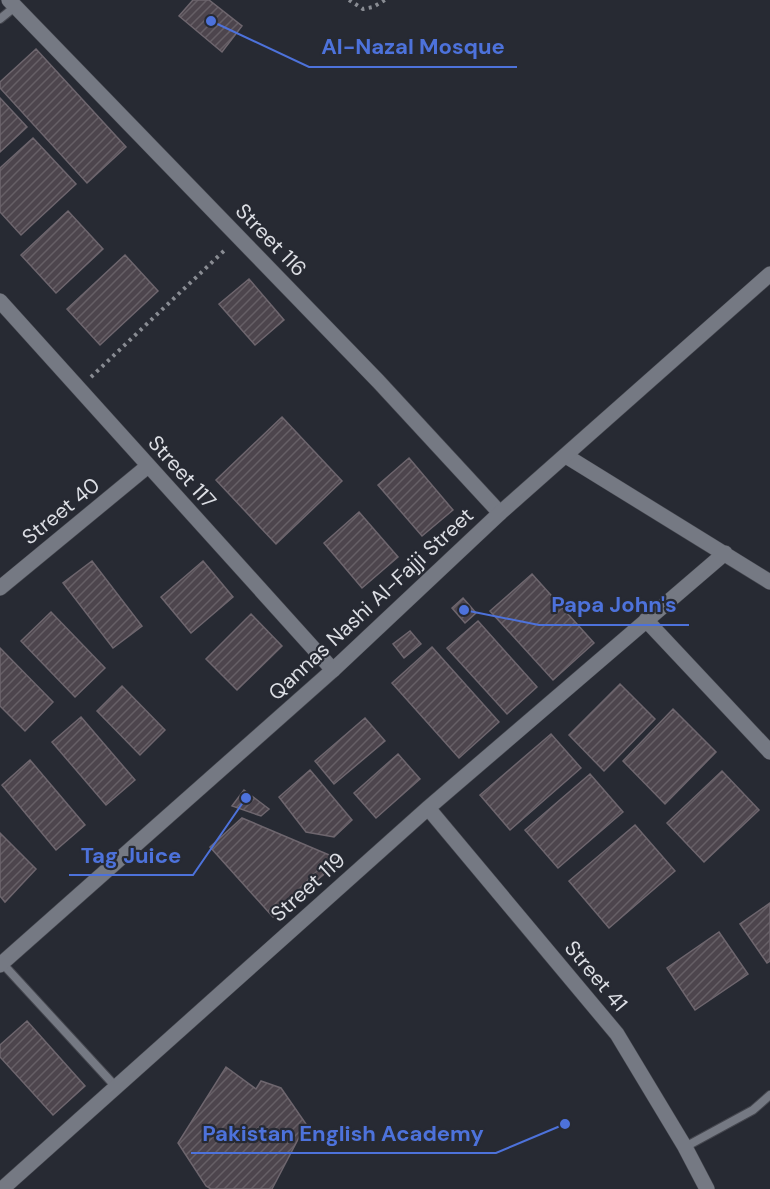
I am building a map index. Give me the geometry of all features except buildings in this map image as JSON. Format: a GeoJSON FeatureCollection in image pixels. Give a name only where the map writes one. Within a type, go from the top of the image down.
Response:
{"type":"FeatureCollection","features":[{"type":"Feature","properties":{"kind":"street","name":"Street 116"},"geometry":{"type":"LineString","coordinates":[[13,3],[378,381],[500,513]]}},
{"type":"Feature","properties":{"kind":"street","name":"Qannas Nashi Al-Fajji Street"},"geometry":{"type":"LineString","coordinates":[[1,964],[333,670],[500,513],[770,274]]}},
{"type":"Feature","properties":{"kind":"street","name":"Street 117"},"geometry":{"type":"LineString","coordinates":[[0,301],[333,670]]}},
{"type":"Feature","properties":{"kind":"street"},"geometry":{"type":"LineString","coordinates":[[566,456],[725,552],[770,582]]}},
{"type":"Feature","properties":{"kind":"street","name":"Street 40"},"geometry":{"type":"LineString","coordinates":[[0,588],[148,466]]}},
{"type":"Feature","properties":{"kind":"street","name":"Street 119"},"geometry":{"type":"LineString","coordinates":[[2,1189],[428,808],[725,552]]}},
{"type":"Feature","properties":{"kind":"street"},"geometry":{"type":"LineString","coordinates":[[646,620],[770,752]]}},
{"type":"Feature","properties":{"kind":"street","name":"Street 41"},"geometry":{"type":"LineString","coordinates":[[428,808],[617,1034],[685,1147],[707,1189]]}},
{"type":"Feature","properties":{"kind":"lane"},"geometry":{"type":"LineString","coordinates":[[0,19],[13,3]]}},
{"type":"Feature","properties":{"kind":"lane"},"geometry":{"type":"LineString","coordinates":[[1,964],[116,1087]]}},
{"type":"Feature","properties":{"kind":"lane"},"geometry":{"type":"LineString","coordinates":[[685,1147],[753,1110],[770,1095]]}},
{"type":"Feature","properties":{"kind":"path"},"geometry":{"type":"LineString","coordinates":[[349,0],[363,9],[374,8],[385,0]]}},
{"type":"Feature","properties":{"kind":"path"},"geometry":{"type":"LineString","coordinates":[[79,388],[239,237]]}},
{"type":"Feature","properties":{"kind":"place","name":"Al-Nazal Mosque"},"geometry":{"type":"Point","coordinates":[211,21]}},
{"type":"Feature","properties":{"kind":"place","name":"Papa John's"},"geometry":{"type":"Point","coordinates":[464,610]}},
{"type":"Feature","properties":{"kind":"place","name":"Tag Juice"},"geometry":{"type":"Point","coordinates":[246,798]}},
{"type":"Feature","properties":{"kind":"place","name":"Pakistan English Academy"},"geometry":{"type":"Point","coordinates":[565,1124]}}]}
